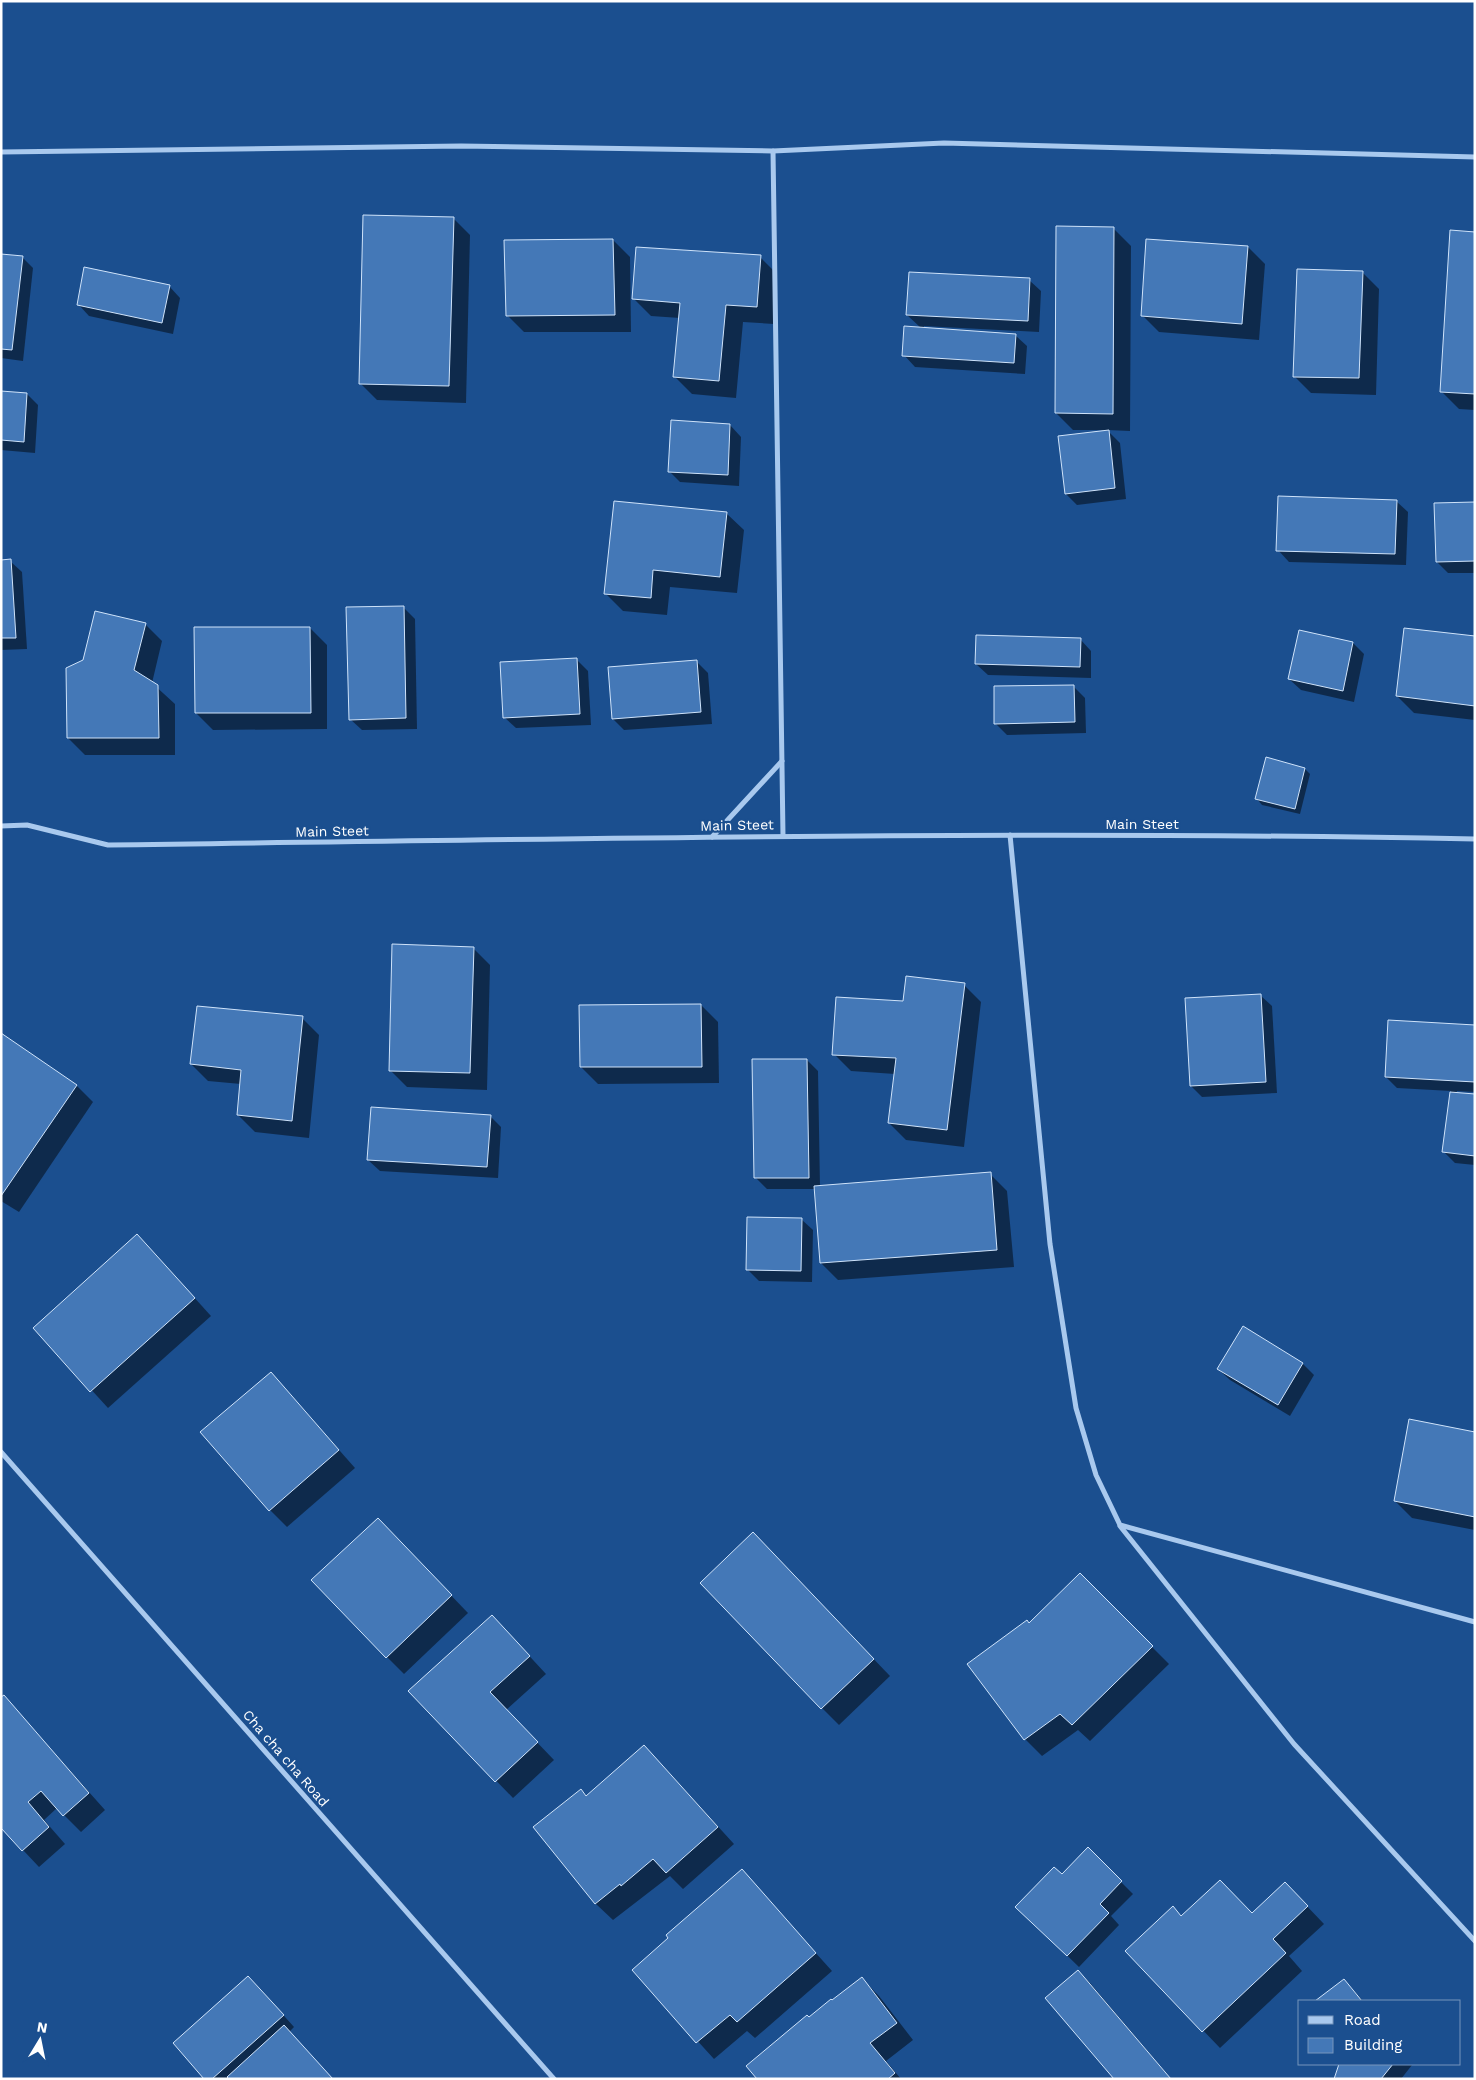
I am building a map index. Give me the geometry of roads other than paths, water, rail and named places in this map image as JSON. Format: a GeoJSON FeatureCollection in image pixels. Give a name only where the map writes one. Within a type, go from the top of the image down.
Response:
{"type":"FeatureCollection","features":[{"type":"Feature","properties":{"kind":"street"},"geometry":{"type":"LineString","coordinates":[[1,152],[461,146],[773,151],[944,143],[1475,157]]}},
{"type":"Feature","properties":{"kind":"street"},"geometry":{"type":"LineString","coordinates":[[773,151],[783,836]]}},
{"type":"Feature","properties":{"kind":"street"},"geometry":{"type":"LineString","coordinates":[[712,837],[782,761]]}},
{"type":"Feature","properties":{"kind":"street","name":"Main Steet"},"geometry":{"type":"LineString","coordinates":[[1,826],[27,825],[108,845],[783,836],[1319,836],[1475,839]]}},
{"type":"Feature","properties":{"kind":"street"},"geometry":{"type":"LineString","coordinates":[[1010,836],[1050,1244],[1076,1408],[1096,1475],[1120,1526],[1294,1744],[1475,1941]]}},
{"type":"Feature","properties":{"kind":"street","name":"Cha cha cha Road"},"geometry":{"type":"LineString","coordinates":[[1,1452],[554,2079]]}},
{"type":"Feature","properties":{"kind":"street"},"geometry":{"type":"LineString","coordinates":[[1120,1526],[1475,1622]]}}]}
